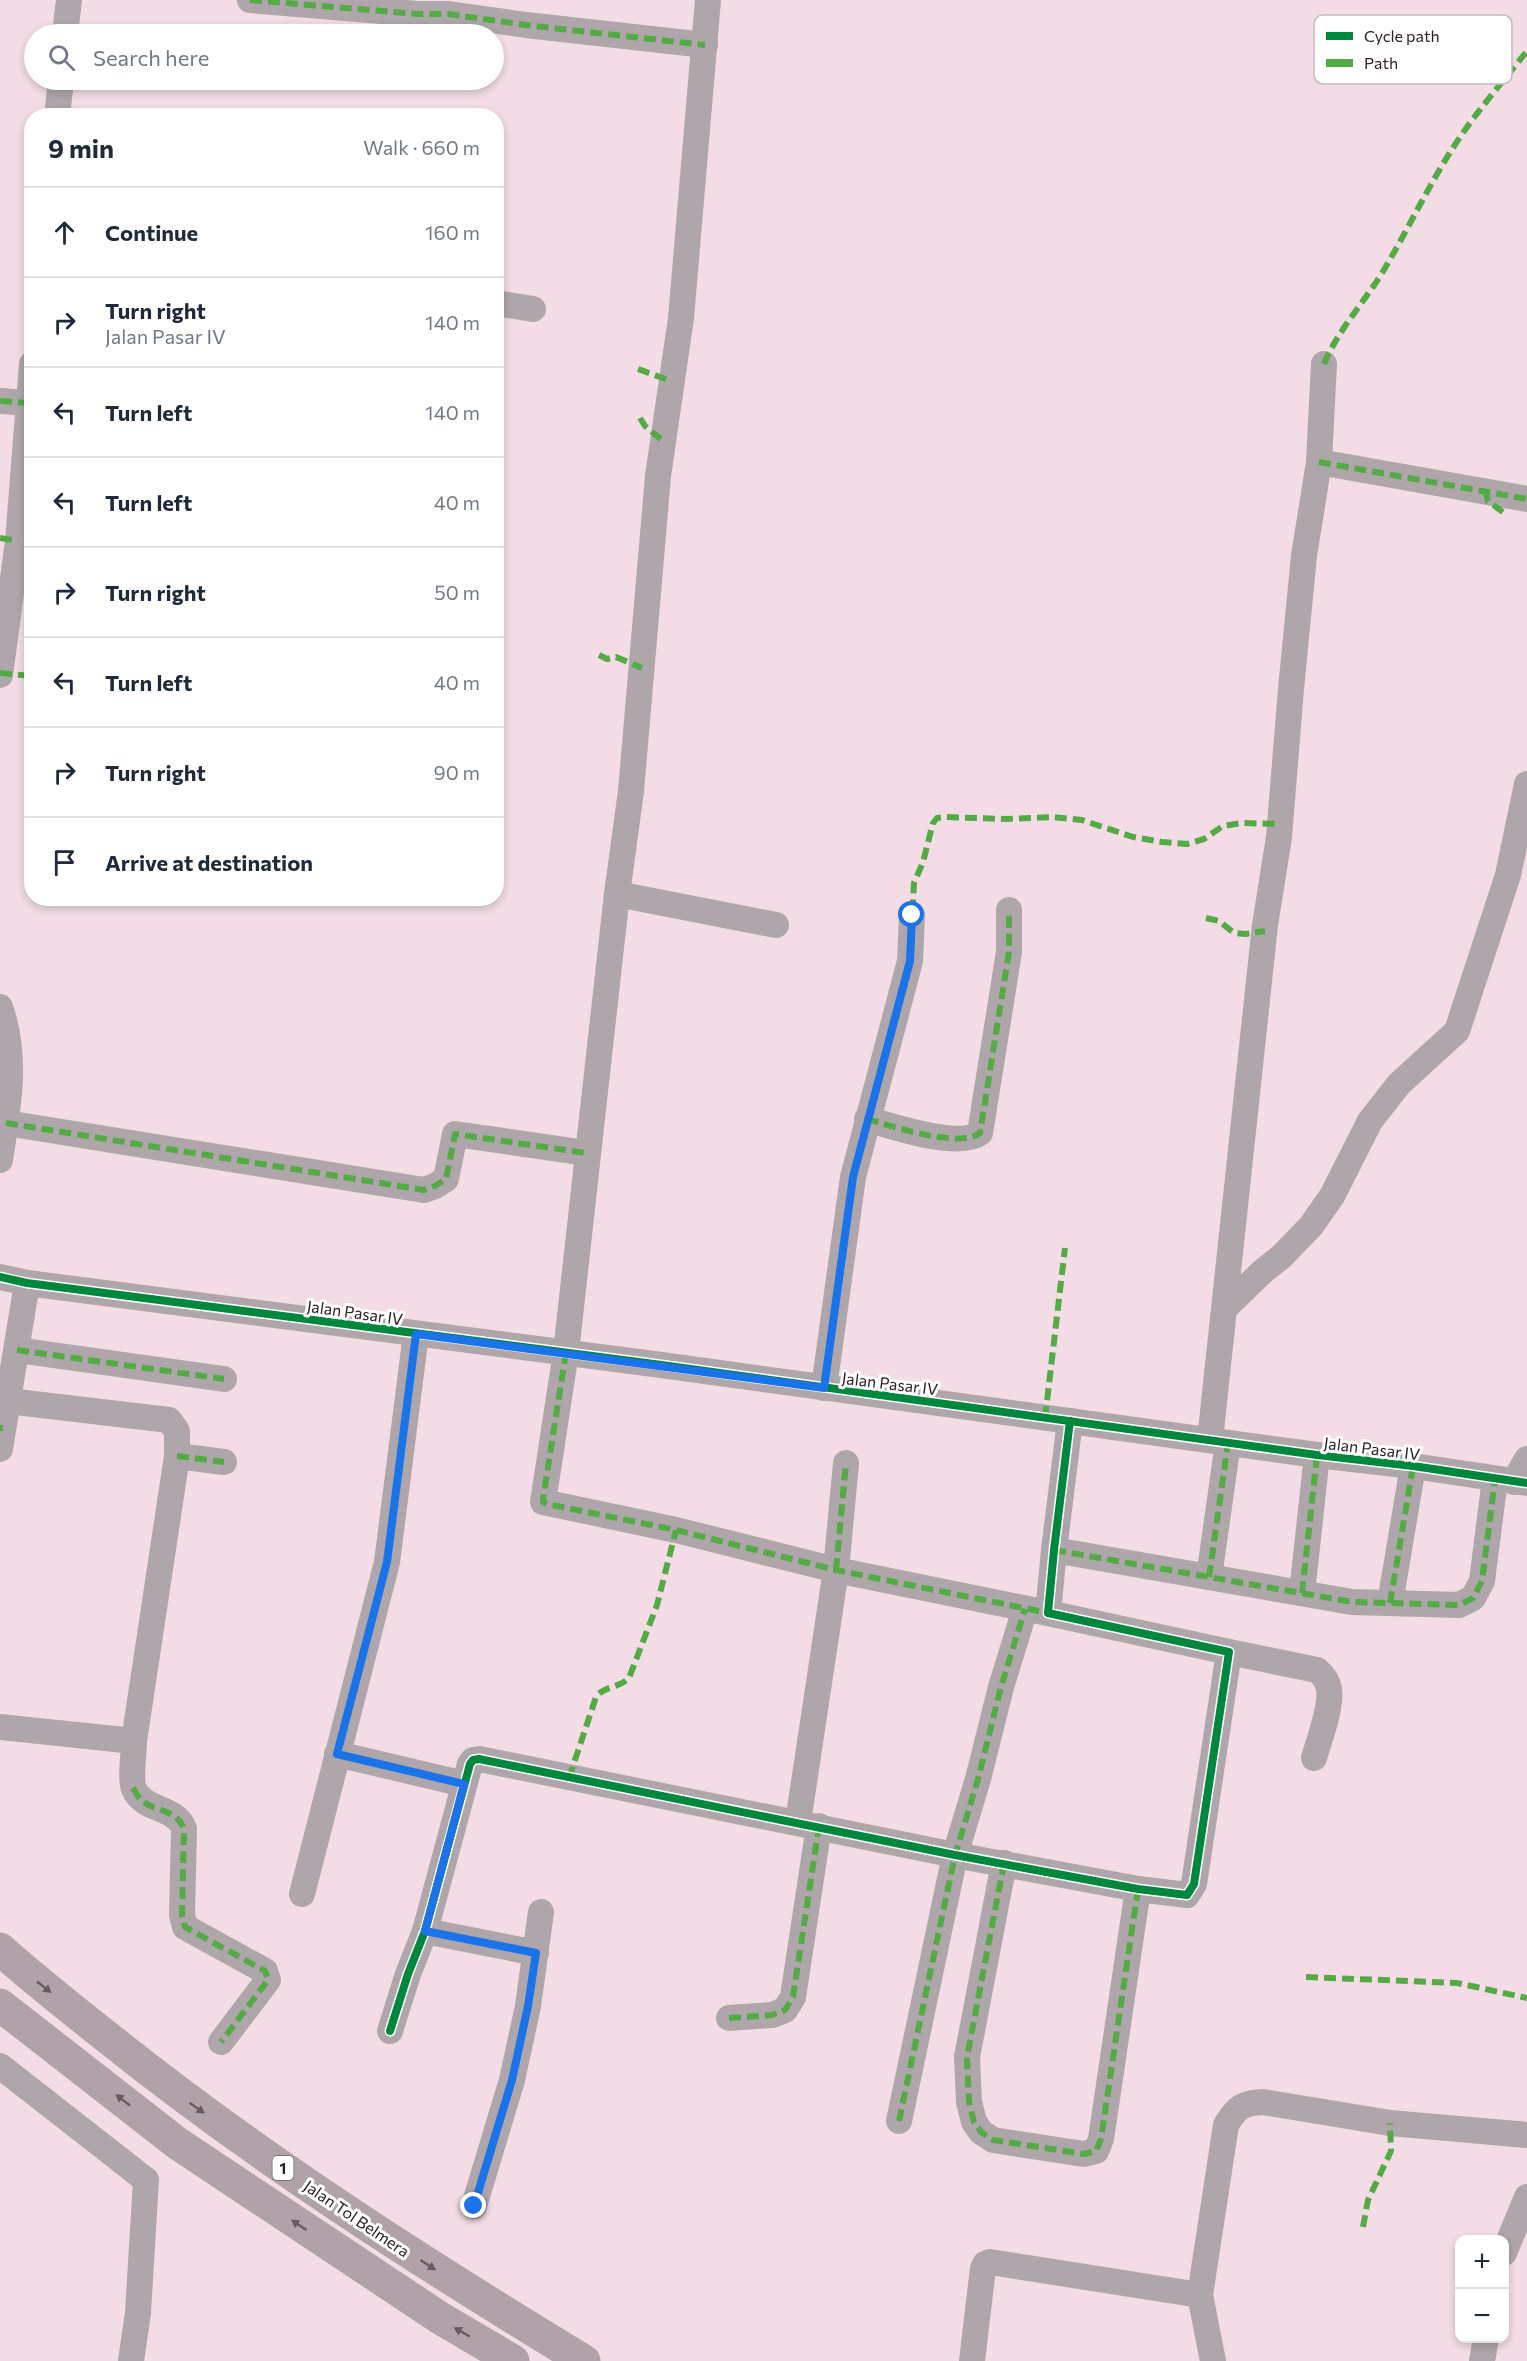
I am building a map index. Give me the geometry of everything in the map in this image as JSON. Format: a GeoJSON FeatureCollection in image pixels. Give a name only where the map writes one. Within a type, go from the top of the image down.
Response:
{"type":"FeatureCollection","features":[{"type":"Feature","properties":{"kind":"highway","name":"Jalan Tol Belmera"},"geometry":{"type":"LineString","coordinates":[[0,1949],[32,1978],[176,2092],[301,2181],[467,2290],[584,2361]]}},
{"type":"Feature","properties":{"kind":"highway","name":"1"},"geometry":{"type":"LineString","coordinates":[[0,2005],[177,2143],[440,2318],[513,2361]]}},
{"type":"Feature","properties":{"kind":"street"},"geometry":{"type":"LineString","coordinates":[[66,24],[69,0]]}},
{"type":"Feature","properties":{"kind":"street"},"geometry":{"type":"LineString","coordinates":[[250,0],[418,14],[448,14],[705,45]]}},
{"type":"Feature","properties":{"kind":"street"},"geometry":{"type":"LineString","coordinates":[[708,0],[681,318],[658,476],[631,791],[586,1153],[566,1352],[543,1502],[676,1530],[836,1570],[1317,1670],[1329,1687],[1330,1698],[1314,1758]]}},
{"type":"Feature","properties":{"kind":"street"},"geometry":{"type":"LineString","coordinates":[[58,108],[60,90]]}},
{"type":"Feature","properties":{"kind":"street"},"geometry":{"type":"LineString","coordinates":[[504,304],[533,309]]}},
{"type":"Feature","properties":{"kind":"street"},"geometry":{"type":"LineString","coordinates":[[1209,1577],[1219,1441],[1224,1309],[1265,925],[1280,837],[1304,556],[1319,462],[1324,364]]}},
{"type":"Feature","properties":{"kind":"street"},"geometry":{"type":"LineString","coordinates":[[0,401],[24,403]]}},
{"type":"Feature","properties":{"kind":"street"},"geometry":{"type":"LineString","coordinates":[[1319,462],[1527,499]]}},
{"type":"Feature","properties":{"kind":"street"},"geometry":{"type":"LineString","coordinates":[[0,675],[9,539],[24,469]]}},
{"type":"Feature","properties":{"kind":"street"},"geometry":{"type":"LineString","coordinates":[[1224,1309],[1311,1226],[1332,1196],[1370,1121],[1399,1084],[1457,1031],[1508,875],[1527,784]]}},
{"type":"Feature","properties":{"kind":"street"},"geometry":{"type":"LineString","coordinates":[[617,894],[776,925]]}},
{"type":"Feature","properties":{"kind":"street"},"geometry":{"type":"LineString","coordinates":[[867,1119],[899,1128],[965,1139],[980,1133],[1009,952],[1009,910]]}},
{"type":"Feature","properties":{"kind":"street"},"geometry":{"type":"LineString","coordinates":[[824,1388],[853,1177],[910,961],[912,915]]}},
{"type":"Feature","properties":{"kind":"street"},"geometry":{"type":"LineString","coordinates":[[0,1006],[7,1026],[11,1072],[0,1160]]}},
{"type":"Feature","properties":{"kind":"street"},"geometry":{"type":"LineString","coordinates":[[6,1123],[424,1190],[446,1179],[455,1134],[586,1153]]}},
{"type":"Feature","properties":{"kind":"street","name":"Jalan Pasar IV"},"geometry":{"type":"LineString","coordinates":[[0,1277],[27,1283],[566,1352],[1512,1481]]}},
{"type":"Feature","properties":{"kind":"street"},"geometry":{"type":"LineString","coordinates":[[1,1435],[27,1283]]}},
{"type":"Feature","properties":{"kind":"street"},"geometry":{"type":"LineString","coordinates":[[302,1894],[387,1562],[416,1334]]}},
{"type":"Feature","properties":{"kind":"street"},"geometry":{"type":"LineString","coordinates":[[17,1350],[224,1379]]}},
{"type":"Feature","properties":{"kind":"street"},"geometry":{"type":"LineString","coordinates":[[8,1401],[169,1420],[177,1431],[177,1456],[134,1742],[133,1788],[142,1800],[182,1822],[184,1829],[182,1915],[184,1927],[265,1971],[268,1980],[221,2042]]}},
{"type":"Feature","properties":{"kind":"street"},"geometry":{"type":"LineString","coordinates":[[899,2121],[955,1855],[978,1779],[1001,1687],[1037,1611],[1054,1550],[1070,1421]]}},
{"type":"Feature","properties":{"kind":"street"},"geometry":{"type":"LineString","coordinates":[[1302,1593],[1317,1455]]}},
{"type":"Feature","properties":{"kind":"street"},"geometry":{"type":"LineString","coordinates":[[177,1456],[224,1462]]}},
{"type":"Feature","properties":{"kind":"street"},"geometry":{"type":"LineString","coordinates":[[1054,1550],[1352,1602],[1459,1605],[1473,1598],[1482,1581],[1512,1481],[1527,1459]]}},
{"type":"Feature","properties":{"kind":"street"},"geometry":{"type":"LineString","coordinates":[[729,2018],[772,2015],[785,2010],[792,1997],[846,1463]]}},
{"type":"Feature","properties":{"kind":"street"},"geometry":{"type":"LineString","coordinates":[[1390,1603],[1413,1466]]}},
{"type":"Feature","properties":{"kind":"street"},"geometry":{"type":"LineString","coordinates":[[390,2031],[408,1974],[425,1931],[472,1760],[480,1759],[955,1855],[1187,1895],[1192,1890],[1229,1652]]}},
{"type":"Feature","properties":{"kind":"street"},"geometry":{"type":"LineString","coordinates":[[0,1727],[134,1742]]}},
{"type":"Feature","properties":{"kind":"street"},"geometry":{"type":"LineString","coordinates":[[337,1754],[464,1784]]}},
{"type":"Feature","properties":{"kind":"street"},"geometry":{"type":"LineString","coordinates":[[1004,1863],[967,2057],[969,2102],[974,2122],[981,2132],[993,2140],[1084,2154],[1096,2151],[1101,2139],[1138,1888]]}},
{"type":"Feature","properties":{"kind":"street"},"geometry":{"type":"LineString","coordinates":[[474,2206],[512,2080],[528,2006],[542,1912]]}},
{"type":"Feature","properties":{"kind":"street"},"geometry":{"type":"LineString","coordinates":[[425,1931],[536,1953]]}},
{"type":"Feature","properties":{"kind":"street"},"geometry":{"type":"LineString","coordinates":[[0,2067],[146,2180],[138,2313],[131,2361]]}},
{"type":"Feature","properties":{"kind":"street"},"geometry":{"type":"LineString","coordinates":[[1213,2361],[1200,2295],[1226,2125],[1235,2109],[1248,2103],[1263,2102],[1390,2123],[1527,2135]]}},
{"type":"Feature","properties":{"kind":"street"},"geometry":{"type":"LineString","coordinates":[[1509,2241],[1527,2197]]}},
{"type":"Feature","properties":{"kind":"street"},"geometry":{"type":"LineString","coordinates":[[972,2361],[983,2268],[990,2262],[1200,2295]]}},
{"type":"Feature","properties":{"kind":"street"},"geometry":{"type":"LineString","coordinates":[[1482,2361],[1485,2343]]}},
{"type":"Feature","properties":{"kind":"marked path"},"geometry":{"type":"LineString","coordinates":[[250,0],[418,14],[448,14],[705,45]]}},
{"type":"Feature","properties":{"kind":"marked path"},"geometry":{"type":"LineString","coordinates":[[1512,70],[1527,51]]}},
{"type":"Feature","properties":{"kind":"marked path"},"geometry":{"type":"LineString","coordinates":[[1324,364],[1337,339],[1385,268],[1437,173],[1460,137],[1500,84]]}},
{"type":"Feature","properties":{"kind":"marked path"},"geometry":{"type":"LineString","coordinates":[[638,369],[671,381]]}},
{"type":"Feature","properties":{"kind":"marked path"},"geometry":{"type":"LineString","coordinates":[[0,401],[24,403]]}},
{"type":"Feature","properties":{"kind":"marked path"},"geometry":{"type":"LineString","coordinates":[[640,418],[645,426],[663,441]]}},
{"type":"Feature","properties":{"kind":"marked path"},"geometry":{"type":"LineString","coordinates":[[1319,462],[1527,499]]}},
{"type":"Feature","properties":{"kind":"marked path"},"geometry":{"type":"LineString","coordinates":[[1485,490],[1488,501],[1504,513]]}},
{"type":"Feature","properties":{"kind":"marked path"},"geometry":{"type":"LineString","coordinates":[[0,538],[18,541]]}},
{"type":"Feature","properties":{"kind":"marked path"},"geometry":{"type":"LineString","coordinates":[[599,655],[607,659],[616,657],[642,668]]}},
{"type":"Feature","properties":{"kind":"marked path"},"geometry":{"type":"LineString","coordinates":[[0,673],[24,675]]}},
{"type":"Feature","properties":{"kind":"marked path"},"geometry":{"type":"LineString","coordinates":[[824,1388],[853,1177],[910,961],[914,883],[923,862],[933,823],[937,818],[1053,817],[1082,820],[1133,837],[1187,844],[1204,839],[1223,826],[1242,823],[1280,824]]}},
{"type":"Feature","properties":{"kind":"marked path"},"geometry":{"type":"LineString","coordinates":[[867,1119],[925,1135],[957,1139],[980,1133],[1009,952],[1009,910]]}},
{"type":"Feature","properties":{"kind":"marked path"},"geometry":{"type":"LineString","coordinates":[[1206,918],[1219,921],[1234,933],[1265,931]]}},
{"type":"Feature","properties":{"kind":"marked path"},"geometry":{"type":"LineString","coordinates":[[6,1123],[424,1190],[446,1179],[455,1134],[586,1153]]}},
{"type":"Feature","properties":{"kind":"marked path"},"geometry":{"type":"LineString","coordinates":[[1045,1418],[1065,1248]]}},
{"type":"Feature","properties":{"kind":"marked path"},"geometry":{"type":"LineString","coordinates":[[17,1350],[224,1379]]}},
{"type":"Feature","properties":{"kind":"marked path"},"geometry":{"type":"LineString","coordinates":[[566,1352],[543,1502],[676,1530],[836,1570],[1048,1613]]}},
{"type":"Feature","properties":{"kind":"marked path"},"geometry":{"type":"LineString","coordinates":[[1209,1577],[1228,1443]]}},
{"type":"Feature","properties":{"kind":"marked path"},"geometry":{"type":"LineString","coordinates":[[1302,1593],[1317,1455]]}},
{"type":"Feature","properties":{"kind":"marked path"},"geometry":{"type":"LineString","coordinates":[[177,1456],[224,1462]]}},
{"type":"Feature","properties":{"kind":"marked path"},"geometry":{"type":"LineString","coordinates":[[836,1570],[846,1463]]}},
{"type":"Feature","properties":{"kind":"marked path"},"geometry":{"type":"LineString","coordinates":[[1390,1603],[1413,1466]]}},
{"type":"Feature","properties":{"kind":"marked path"},"geometry":{"type":"LineString","coordinates":[[1054,1550],[1352,1602],[1459,1605],[1473,1598],[1482,1581],[1495,1479]]}},
{"type":"Feature","properties":{"kind":"marked path"},"geometry":{"type":"LineString","coordinates":[[569,1778],[596,1697],[599,1693],[629,1678],[657,1605],[676,1530]]}},
{"type":"Feature","properties":{"kind":"marked path"},"geometry":{"type":"LineString","coordinates":[[899,2121],[955,1855],[1025,1609]]}},
{"type":"Feature","properties":{"kind":"marked path"},"geometry":{"type":"LineString","coordinates":[[337,1754],[464,1784]]}},
{"type":"Feature","properties":{"kind":"marked path"},"geometry":{"type":"LineString","coordinates":[[133,1788],[141,1800],[171,1814],[184,1829],[182,1915],[185,1927],[265,1971],[268,1980],[221,2042]]}},
{"type":"Feature","properties":{"kind":"marked path"},"geometry":{"type":"LineString","coordinates":[[729,2018],[772,2015],[785,2010],[793,1997],[819,1826]]}},
{"type":"Feature","properties":{"kind":"marked path"},"geometry":{"type":"LineString","coordinates":[[1004,1863],[967,2057],[969,2102],[974,2122],[981,2132],[993,2140],[1084,2154],[1096,2151],[1101,2139],[1138,1889]]}},
{"type":"Feature","properties":{"kind":"marked path"},"geometry":{"type":"LineString","coordinates":[[1306,1977],[1457,1983],[1527,1998]]}},
{"type":"Feature","properties":{"kind":"marked path"},"geometry":{"type":"LineString","coordinates":[[1363,2227],[1368,2200],[1391,2151],[1390,2123]]}},
{"type":"Feature","properties":{"kind":"cycle path"},"geometry":{"type":"LineString","coordinates":[[0,1277],[27,1283],[654,1364],[1527,1483]]}},
{"type":"Feature","properties":{"kind":"cycle path"},"geometry":{"type":"LineString","coordinates":[[390,2031],[408,1974],[425,1931],[470,1764],[473,1760],[479,1759],[955,1855],[1138,1889],[1187,1895],[1194,1884],[1229,1652],[1048,1613],[1070,1421]]}},
{"type":"Feature","properties":{"kind":"route"},"geometry":{"type":"LineString","coordinates":[[474,2206],[512,2080],[528,2006],[536,1953],[425,1931],[464,1784],[337,1754],[387,1562],[416,1334],[824,1388],[853,1177],[879,1071],[910,961],[912,915]]}}]}
